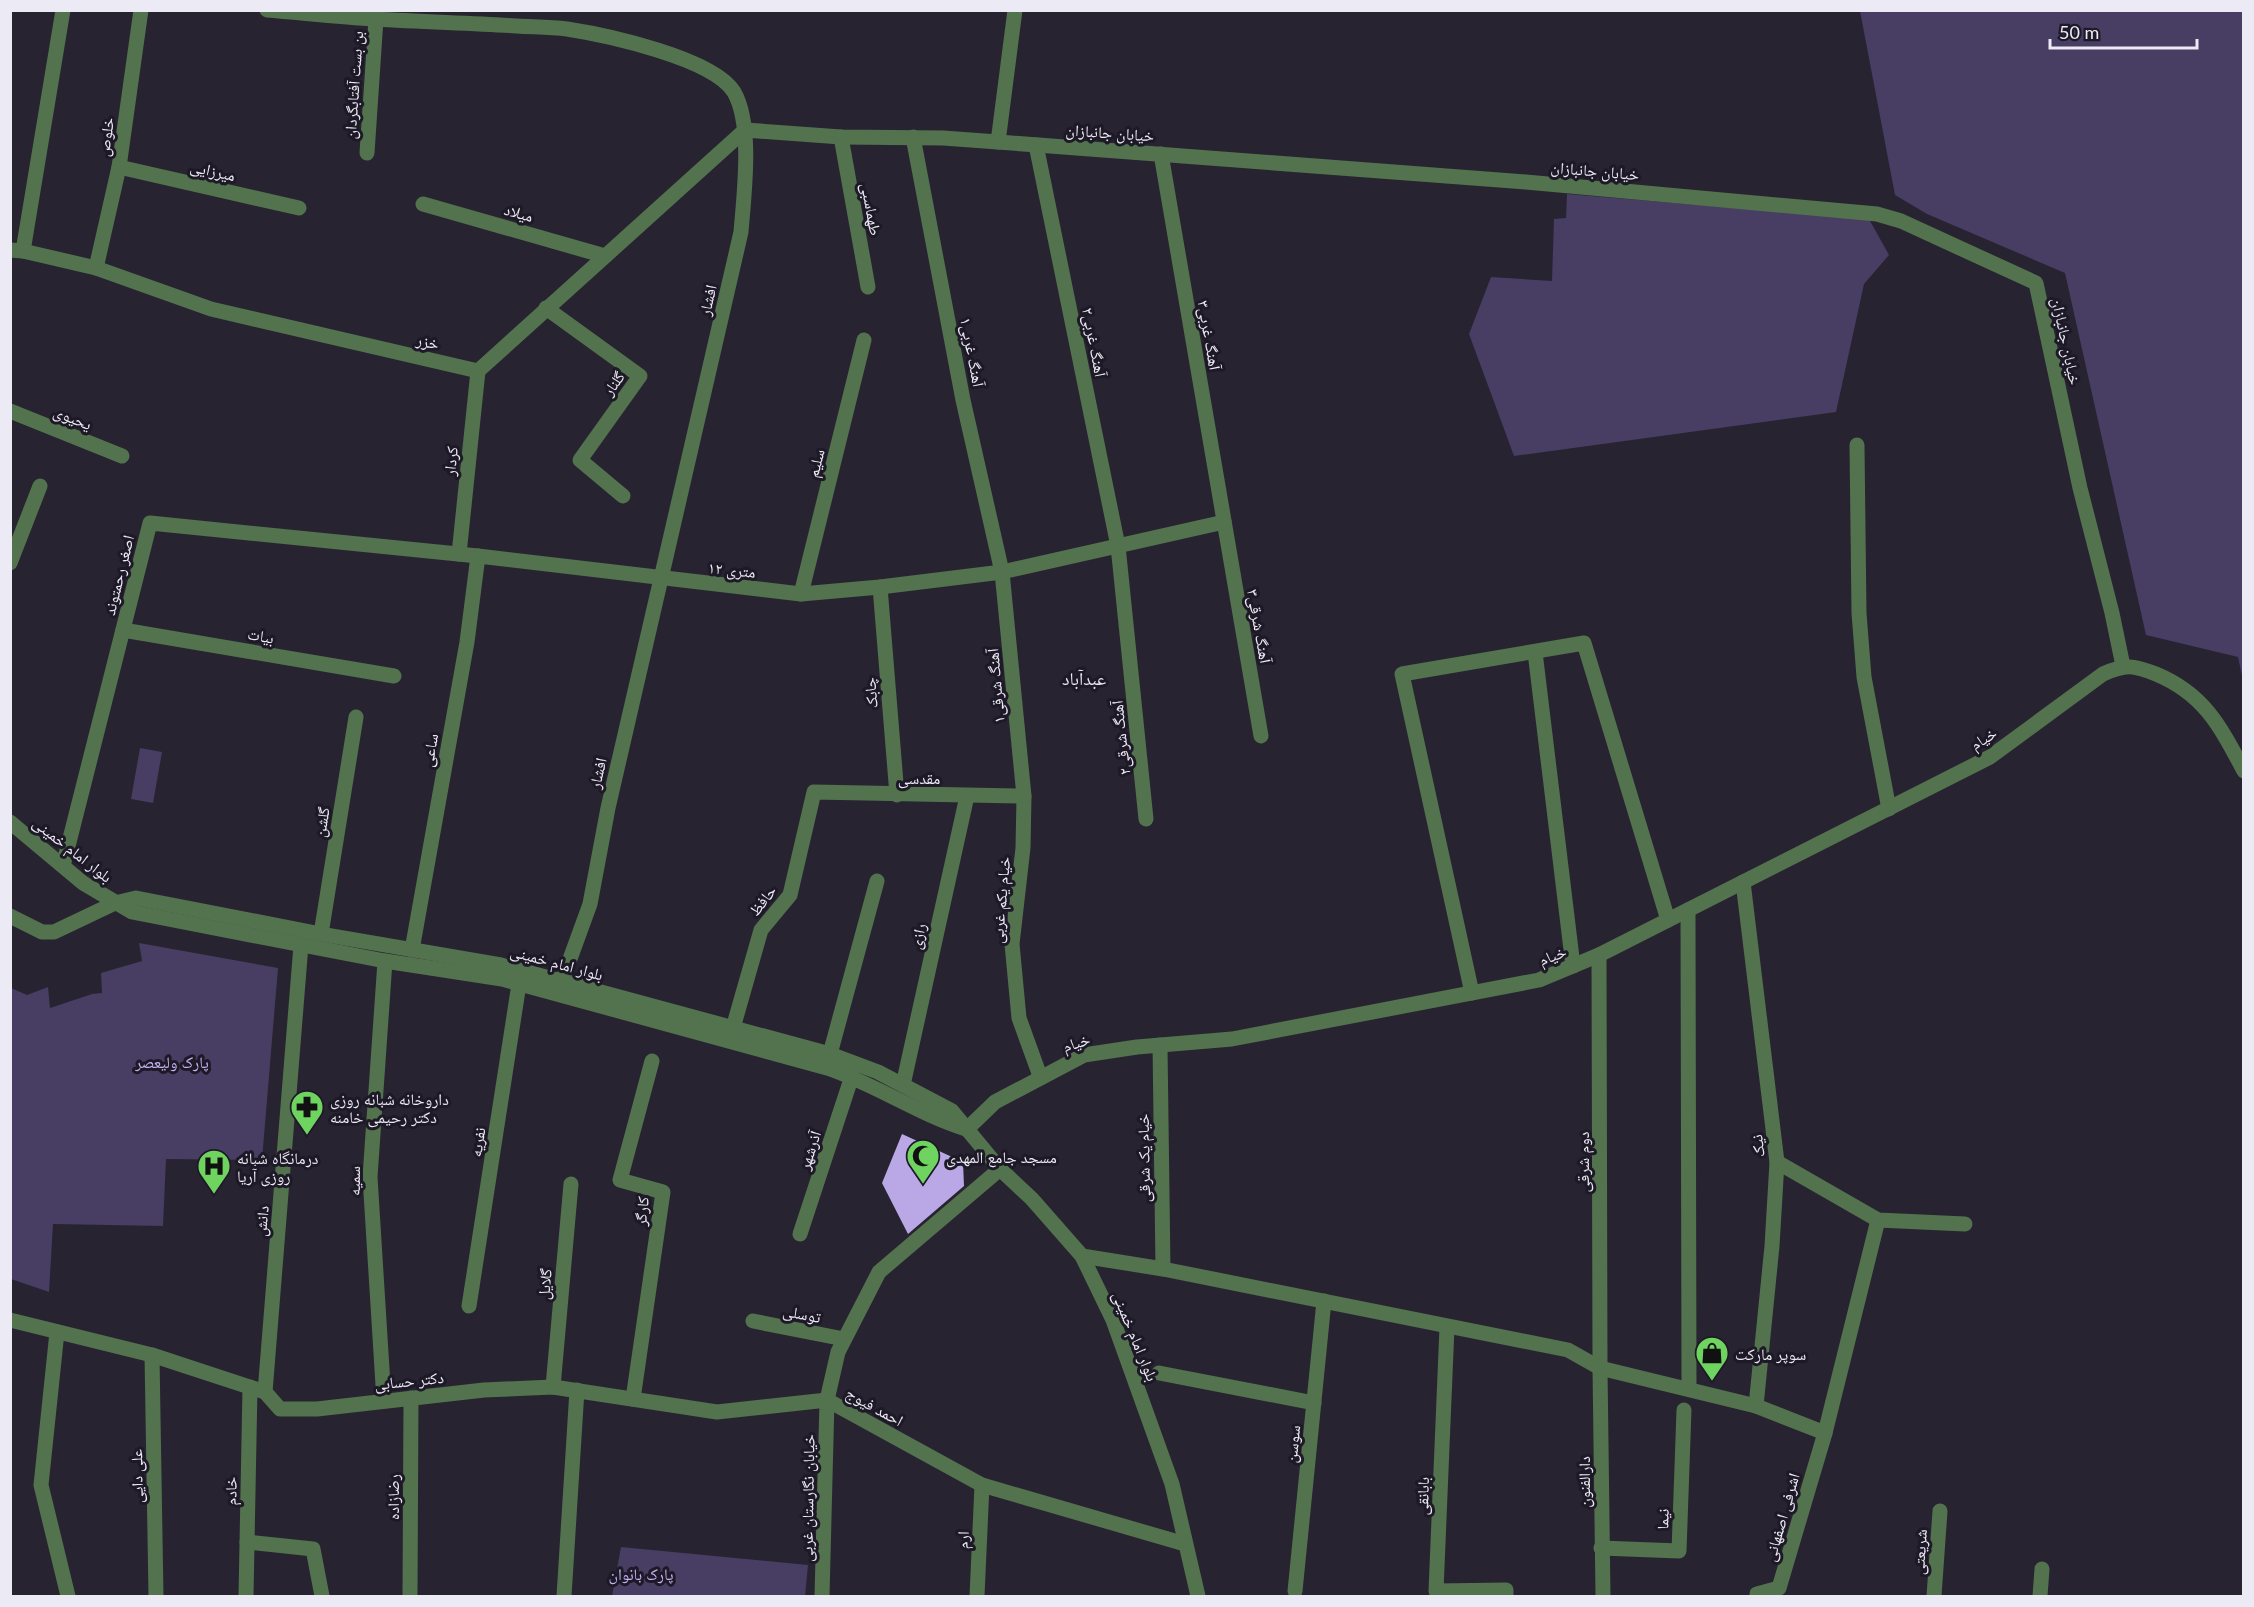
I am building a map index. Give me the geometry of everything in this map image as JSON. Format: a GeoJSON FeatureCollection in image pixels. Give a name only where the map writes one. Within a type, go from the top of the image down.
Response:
{"type":"FeatureCollection","features":[{"type":"Feature","properties":{"kind":"street"},"geometry":{"type":"LineString","coordinates":[[17,250],[63,10]]}},
{"type":"Feature","properties":{"kind":"street","name":"خلوص"},"geometry":{"type":"LineString","coordinates":[[96,268],[119,167],[141,10]]}},
{"type":"Feature","properties":{"kind":"street","name":"افشار"},"geometry":{"type":"LineString","coordinates":[[267,10],[376,19],[498,18],[567,29],[687,59],[716,76],[733,91],[741,111],[745,130],[745,183],[741,232],[608,808],[590,904],[562,981]]}},
{"type":"Feature","properties":{"kind":"street"},"geometry":{"type":"LineString","coordinates":[[998,142],[1015,10]]}},
{"type":"Feature","properties":{"kind":"street","name":"بن بست آفتابگردان"},"geometry":{"type":"LineString","coordinates":[[367,153],[376,19]]}},
{"type":"Feature","properties":{"kind":"street"},"geometry":{"type":"LineString","coordinates":[[478,371],[745,130]]}},
{"type":"Feature","properties":{"kind":"street","name":"خیابان جانبازان"},"geometry":{"type":"LineString","coordinates":[[745,130],[841,137],[913,137],[998,142],[1526,182],[1877,214],[1901,221],[2036,283],[2080,488],[2112,613],[2122,666]]}},
{"type":"Feature","properties":{"kind":"street","name":"طهماسبی"},"geometry":{"type":"LineString","coordinates":[[841,137],[868,288]]}},
{"type":"Feature","properties":{"kind":"street","name":"آهنگ غربی۱"},"geometry":{"type":"LineString","coordinates":[[913,137],[963,400],[1002,572]]}},
{"type":"Feature","properties":{"kind":"street","name":"آهنگ غربی۲"},"geometry":{"type":"LineString","coordinates":[[1036,145],[1118,546]]}},
{"type":"Feature","properties":{"kind":"street","name":"آهنگ غربی۳"},"geometry":{"type":"LineString","coordinates":[[1161,154],[1224,522]]}},
{"type":"Feature","properties":{"kind":"street","name":"میرزایی"},"geometry":{"type":"LineString","coordinates":[[119,167],[299,208]]}},
{"type":"Feature","properties":{"kind":"street","name":"میلاد"},"geometry":{"type":"LineString","coordinates":[[423,204],[604,256]]}},
{"type":"Feature","properties":{"kind":"street","name":"خزر"},"geometry":{"type":"LineString","coordinates":[[17,250],[96,268],[211,309],[478,371]]}},
{"type":"Feature","properties":{"kind":"street","name":"گلنار"},"geometry":{"type":"LineString","coordinates":[[546,308],[640,376],[580,460],[623,496]]}},
{"type":"Feature","properties":{"kind":"street","name":"سلیم"},"geometry":{"type":"LineString","coordinates":[[801,594],[864,340]]}},
{"type":"Feature","properties":{"kind":"street","name":"کردار"},"geometry":{"type":"LineString","coordinates":[[459,554],[478,371]]}},
{"type":"Feature","properties":{"kind":"street","name":"یحیوی"},"geometry":{"type":"LineString","coordinates":[[10,411],[122,456]]}},
{"type":"Feature","properties":{"kind":"street"},"geometry":{"type":"LineString","coordinates":[[1857,444],[1860,634],[1864,677],[1889,809]]}},
{"type":"Feature","properties":{"kind":"street"},"geometry":{"type":"LineString","coordinates":[[10,563],[40,486]]}},
{"type":"Feature","properties":{"kind":"street","name":"۱۲ متری"},"geometry":{"type":"LineString","coordinates":[[459,554],[801,594],[1002,572],[1224,522]]}},
{"type":"Feature","properties":{"kind":"street","name":"آهنگ شرقی۳"},"geometry":{"type":"LineString","coordinates":[[1224,522],[1261,736]]}},
{"type":"Feature","properties":{"kind":"street","name":"اصغر رحمتوند"},"geometry":{"type":"LineString","coordinates":[[63,866],[150,523],[459,554]]}},
{"type":"Feature","properties":{"kind":"street","name":"آهنگ شرقی۲"},"geometry":{"type":"LineString","coordinates":[[1118,546],[1146,819]]}},
{"type":"Feature","properties":{"kind":"street","name":"ساعی"},"geometry":{"type":"LineString","coordinates":[[412,950],[467,642],[478,556]]}},
{"type":"Feature","properties":{"kind":"street","name":"آهنگ شرقی۱"},"geometry":{"type":"LineString","coordinates":[[1002,572],[1024,796]]}},
{"type":"Feature","properties":{"kind":"street","name":"چابک"},"geometry":{"type":"LineString","coordinates":[[880,587],[897,795]]}},
{"type":"Feature","properties":{"kind":"street","name":"بیات"},"geometry":{"type":"LineString","coordinates":[[123,630],[394,676]]}},
{"type":"Feature","properties":{"kind":"street"},"geometry":{"type":"LineString","coordinates":[[1472,993],[1402,674],[1584,643],[1668,920]]}},
{"type":"Feature","properties":{"kind":"street"},"geometry":{"type":"LineString","coordinates":[[1535,652],[1573,966]]}},
{"type":"Feature","properties":{"kind":"street"},"geometry":{"type":"LineString","coordinates":[[2122,666],[2140,668],[2181,686],[2203,705],[2244,771]]}},
{"type":"Feature","properties":{"kind":"street","name":"خیام"},"geometry":{"type":"LineString","coordinates":[[967,1129],[995,1102],[1040,1076],[1084,1055],[1232,1039],[1539,980],[1599,955],[1990,757],[2103,675],[2122,666]]}},
{"type":"Feature","properties":{"kind":"street","name":"گلشن"},"geometry":{"type":"LineString","coordinates":[[321,934],[356,717]]}},
{"type":"Feature","properties":{"kind":"street","name":"مقدسی"},"geometry":{"type":"LineString","coordinates":[[814,792],[1024,796]]}},
{"type":"Feature","properties":{"kind":"street","name":"حافظ"},"geometry":{"type":"LineString","coordinates":[[733,1028],[761,930],[790,895],[814,792]]}},
{"type":"Feature","properties":{"kind":"street","name":"رازی"},"geometry":{"type":"LineString","coordinates":[[903,1085],[967,796]]}},
{"type":"Feature","properties":{"kind":"street","name":"خیام یکم غربی"},"geometry":{"type":"LineString","coordinates":[[1024,796],[1023,848],[1012,944],[1019,1018],[1040,1076]]}},
{"type":"Feature","properties":{"kind":"street","name":"بلوار امام خمینی"},"geometry":{"type":"LineString","coordinates":[[10,822],[83,883],[132,912],[385,961],[519,984],[852,1076],[945,1122],[967,1129]]}},
{"type":"Feature","properties":{"kind":"street"},"geometry":{"type":"LineString","coordinates":[[830,1054],[877,881]]}},
{"type":"Feature","properties":{"kind":"street","name":"نیک"},"geometry":{"type":"LineString","coordinates":[[1743,882],[1777,1162],[1772,1246],[1756,1406]]}},
{"type":"Feature","properties":{"kind":"street","name":"بلوار امام خمینی"},"geometry":{"type":"LineString","coordinates":[[115,903],[136,898],[321,934],[501,965],[830,1054],[878,1072],[952,1111],[1000,1169],[1032,1198],[1082,1256],[1113,1320],[1172,1484],[1198,1596]]}},
{"type":"Feature","properties":{"kind":"street"},"geometry":{"type":"LineString","coordinates":[[10,916],[42,932],[54,932],[115,903]]}},
{"type":"Feature","properties":{"kind":"street"},"geometry":{"type":"LineString","coordinates":[[1688,910],[1689,1389]]}},
{"type":"Feature","properties":{"kind":"street","name":"دانش"},"geometry":{"type":"LineString","coordinates":[[265,1392],[301,945]]}},
{"type":"Feature","properties":{"kind":"street","name":"دوم شرقی"},"geometry":{"type":"LineString","coordinates":[[1599,955],[1600,1368]]}},
{"type":"Feature","properties":{"kind":"street","name":"سمیه"},"geometry":{"type":"LineString","coordinates":[[384,1401],[370,1177],[385,961]]}},
{"type":"Feature","properties":{"kind":"street","name":"نفریه"},"geometry":{"type":"LineString","coordinates":[[469,1306],[519,984]]}},
{"type":"Feature","properties":{"kind":"street","name":"خیام یک شرقی"},"geometry":{"type":"LineString","coordinates":[[1160,1045],[1163,1269]]}},
{"type":"Feature","properties":{"kind":"street","name":"کارگر"},"geometry":{"type":"LineString","coordinates":[[633,1399],[663,1192],[620,1179],[652,1061]]}},
{"type":"Feature","properties":{"kind":"street","name":"آذرشهر"},"geometry":{"type":"LineString","coordinates":[[800,1234],[852,1076]]}},
{"type":"Feature","properties":{"kind":"street"},"geometry":{"type":"LineString","coordinates":[[1777,1162],[1878,1220],[1965,1224]]}},
{"type":"Feature","properties":{"kind":"street","name":"احمد فیوج"},"geometry":{"type":"LineString","coordinates":[[1000,1169],[879,1272],[838,1352],[827,1400],[982,1485],[1185,1544]]}},
{"type":"Feature","properties":{"kind":"street","name":"گلایل"},"geometry":{"type":"LineString","coordinates":[[553,1387],[571,1184]]}},
{"type":"Feature","properties":{"kind":"street"},"geometry":{"type":"LineString","coordinates":[[1082,1256],[1163,1269],[1568,1350],[1600,1368],[1756,1406],[1825,1433],[1878,1220]]}},
{"type":"Feature","properties":{"kind":"street","name":"سوسن"},"geometry":{"type":"LineString","coordinates":[[1295,1591],[1324,1301]]}},
{"type":"Feature","properties":{"kind":"street","name":"دکتر حسابی"},"geometry":{"type":"LineString","coordinates":[[10,1320],[152,1355],[250,1387],[265,1392],[280,1409],[317,1409],[484,1389],[553,1387],[717,1412],[827,1400]]}},
{"type":"Feature","properties":{"kind":"street","name":"توسلی"},"geometry":{"type":"LineString","coordinates":[[753,1322],[844,1339]]}},
{"type":"Feature","properties":{"kind":"street","name":"بابانقی"},"geometry":{"type":"LineString","coordinates":[[1447,1327],[1436,1591],[1506,1590],[1506,1596]]}},
{"type":"Feature","properties":{"kind":"street"},"geometry":{"type":"LineString","coordinates":[[57,1332],[41,1485],[68,1596]]}},
{"type":"Feature","properties":{"kind":"street","name":"علی دایی"},"geometry":{"type":"LineString","coordinates":[[152,1355],[156,1596]]}},
{"type":"Feature","properties":{"kind":"street","name":"دارالفنون"},"geometry":{"type":"LineString","coordinates":[[1600,1368],[1603,1596]]}},
{"type":"Feature","properties":{"kind":"street"},"geometry":{"type":"LineString","coordinates":[[1159,1373],[1314,1403]]}},
{"type":"Feature","properties":{"kind":"street","name":"خادم"},"geometry":{"type":"LineString","coordinates":[[246,1596],[250,1387]]}},
{"type":"Feature","properties":{"kind":"street"},"geometry":{"type":"LineString","coordinates":[[564,1596],[577,1390]]}},
{"type":"Feature","properties":{"kind":"street","name":"رضازاده"},"geometry":{"type":"LineString","coordinates":[[410,1596],[411,1398]]}},
{"type":"Feature","properties":{"kind":"street","name":"خیابان نگارستان غربی"},"geometry":{"type":"LineString","coordinates":[[822,1596],[827,1400]]}},
{"type":"Feature","properties":{"kind":"street","name":"نیما"},"geometry":{"type":"LineString","coordinates":[[1601,1548],[1679,1551],[1684,1410]]}},
{"type":"Feature","properties":{"kind":"street","name":"اشرفی اصفهانی"},"geometry":{"type":"LineString","coordinates":[[1757,1596],[1779,1588],[1825,1433]]}},
{"type":"Feature","properties":{"kind":"street","name":"ارم"},"geometry":{"type":"LineString","coordinates":[[977,1596],[982,1485]]}},
{"type":"Feature","properties":{"kind":"street","name":"شریعتی"},"geometry":{"type":"LineString","coordinates":[[1934,1596],[1940,1511]]}},
{"type":"Feature","properties":{"kind":"street"},"geometry":{"type":"LineString","coordinates":[[247,1542],[313,1549],[322,1596]]}},
{"type":"Feature","properties":{"kind":"street"},"geometry":{"type":"LineString","coordinates":[[2040,1596],[2042,1569]]}},
{"type":"Feature","properties":{"kind":"green space"},"geometry":{"type":"Polygon","coordinates":[[[1860,11],[2243,11],[2243,680],[2238,657],[2146,635],[2065,273],[1927,214],[1895,195],[1860,11]]]}},
{"type":"Feature","properties":{"kind":"green space"},"geometry":{"type":"Polygon","coordinates":[[[1567,194],[1869,219],[1889,255],[1864,284],[1836,412],[1514,456],[1469,334],[1491,277],[1552,281],[1554,219],[1566,218],[1567,194]]]}},
{"type":"Feature","properties":{"kind":"green space"},"geometry":{"type":"Polygon","coordinates":[[[140,748],[162,752],[153,803],[131,799],[140,748]]]}},
{"type":"Feature","properties":{"kind":"green space","name":"پارک ولیعصر"},"geometry":{"type":"Polygon","coordinates":[[[139,943],[278,968],[262,1160],[166,1159],[163,1226],[53,1224],[49,1292],[11,1279],[11,988],[27,995],[48,987],[50,1008],[92,994],[102,993],[101,973],[142,961],[139,943]]]}},
{"type":"Feature","properties":{"kind":"green space","name":"پارک بانوان"},"geometry":{"type":"Polygon","coordinates":[[[621,1547],[808,1565],[805,1596],[612,1596],[621,1547]]]}},
{"type":"Feature","properties":{"kind":"building","name":"مسجد جامع المهدی"},"geometry":{"type":"Polygon","coordinates":[[[902,1134],[963,1162],[964,1186],[908,1234],[882,1183],[902,1134]]]}},
{"type":"Feature","properties":{"kind":"place","name":"داروخانه شبانه روزی دکتر رحیمی خامنه"},"geometry":{"type":"Point","coordinates":[307,1136]}},
{"type":"Feature","properties":{"kind":"place","name":"مسجد جامع المهدی"},"geometry":{"type":"Point","coordinates":[923,1185]}},
{"type":"Feature","properties":{"kind":"place","name":"درمانگاه شبانه روزی آریا"},"geometry":{"type":"Point","coordinates":[214,1195]}},
{"type":"Feature","properties":{"kind":"place","name":"سوپر مارکت"},"geometry":{"type":"Point","coordinates":[1712,1382]}},
{"type":"Feature","properties":{"kind":"district","name":"عبدآباد"},"geometry":{"type":"Point","coordinates":[1084,678]}}]}
